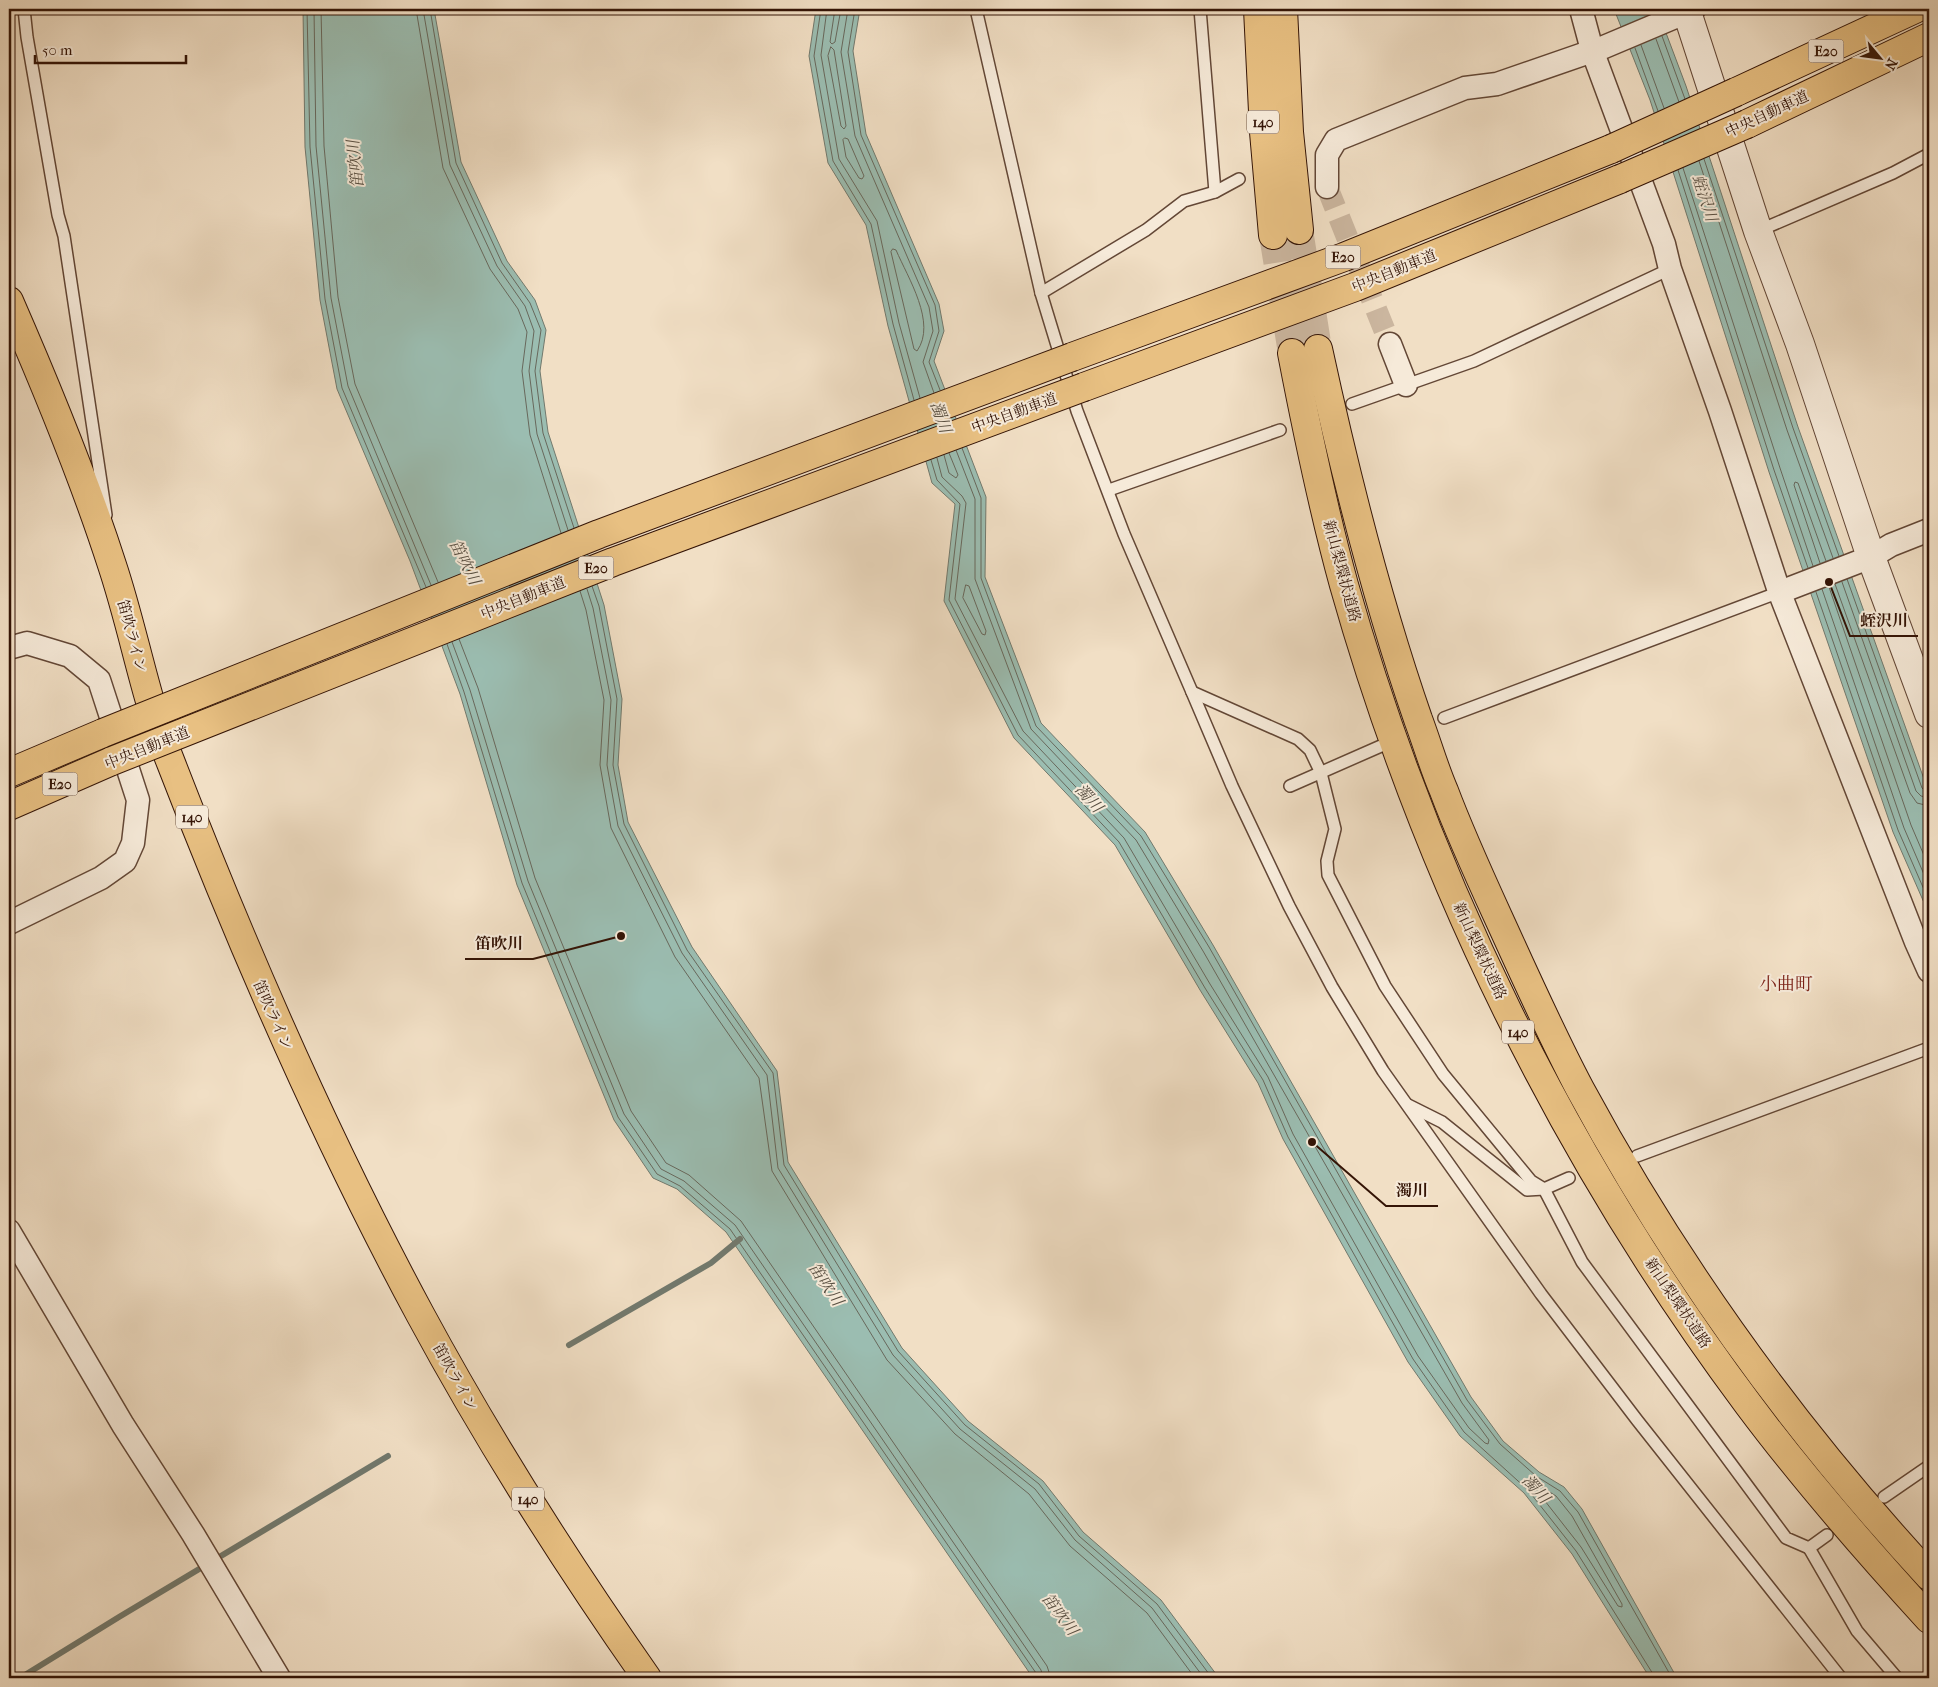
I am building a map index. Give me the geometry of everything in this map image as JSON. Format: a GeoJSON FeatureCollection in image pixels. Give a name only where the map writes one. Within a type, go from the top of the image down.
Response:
{"type":"FeatureCollection","features":[{"type":"Feature","properties":{"kind":"highway","name":"140"},"geometry":{"type":"LineString","coordinates":[[1258,9],[1264,132],[1286,233],[1289,132],[1283,9]]}},
{"type":"Feature","properties":{"kind":"highway","name":"中央自動車道"},"geometry":{"type":"LineString","coordinates":[[9,773],[599,534],[1344,257],[1611,149],[1915,9]]}},
{"type":"Feature","properties":{"kind":"highway","name":"中央自動車道"},"geometry":{"type":"LineString","coordinates":[[9,806],[112,761],[613,562],[1355,287],[1620,179],[1747,124],[1929,37]]}},
{"type":"Feature","properties":{"kind":"highway","name":"笛吹ライン"},"geometry":{"type":"LineString","coordinates":[[9,301],[44,381],[114,568],[147,693],[168,758],[242,944],[309,1094],[402,1280],[472,1408],[544,1524],[647,1678]]}},
{"type":"Feature","properties":{"kind":"highway","name":"新山梨環状道路"},"geometry":{"type":"LineString","coordinates":[[1318,349],[1344,467],[1372,572],[1405,679],[1443,790],[1534,996],[1580,1089],[1627,1170],[1703,1290],[1791,1412],[1840,1474],[1929,1576]]}},
{"type":"Feature","properties":{"kind":"highway","name":"新山梨環状道路"},"geometry":{"type":"LineString","coordinates":[[1292,353],[1315,466],[1344,584],[1376,689],[1412,793],[1455,898],[1505,1006],[1556,1105],[1616,1209],[1681,1309],[1748,1403],[1818,1492],[1929,1619]]}},
{"type":"Feature","properties":{"kind":"highway"},"geometry":{"type":"LineString","coordinates":[[9,763],[57,746],[104,733]]}},
{"type":"Feature","properties":{"kind":"street"},"geometry":{"type":"LineString","coordinates":[[1581,9],[1598,49],[1664,244],[1670,269],[1784,590],[1916,942],[1929,970]]}},
{"type":"Feature","properties":{"kind":"street"},"geometry":{"type":"LineString","coordinates":[[1327,187],[1322,154],[1336,140],[1466,88],[1497,84],[1598,49],[1686,12],[1758,231],[1800,344],[1866,559],[1929,714]]}},
{"type":"Feature","properties":{"kind":"street"},"geometry":{"type":"LineString","coordinates":[[1390,344],[1406,385]]}},
{"type":"Feature","properties":{"kind":"street"},"geometry":{"type":"LineString","coordinates":[[1784,590],[1866,559],[1929,530]]}},
{"type":"Feature","properties":{"kind":"street"},"geometry":{"type":"LineString","coordinates":[[9,648],[27,643],[70,656],[99,680],[138,800],[133,843],[125,861],[102,878],[9,923]]}},
{"type":"Feature","properties":{"kind":"street"},"geometry":{"type":"LineString","coordinates":[[9,1231],[123,1425],[193,1534],[278,1678]]}},
{"type":"Feature","properties":{"kind":"lane"},"geometry":{"type":"LineString","coordinates":[[24,9],[27,37],[65,246],[114,568]]}},
{"type":"Feature","properties":{"kind":"lane"},"geometry":{"type":"LineString","coordinates":[[976,9],[1041,293],[1077,412],[1124,534],[1232,786],[1289,906],[1332,987],[1383,1071],[1541,1294],[1637,1420],[1841,1678]]}},
{"type":"Feature","properties":{"kind":"lane"},"geometry":{"type":"LineString","coordinates":[[1200,9],[1215,192]]}},
{"type":"Feature","properties":{"kind":"lane"},"geometry":{"type":"LineString","coordinates":[[1758,231],[1893,173],[1929,154]]}},
{"type":"Feature","properties":{"kind":"lane"},"geometry":{"type":"LineString","coordinates":[[1041,293],[1146,230],[1184,201],[1215,192],[1239,179]]}},
{"type":"Feature","properties":{"kind":"lane"},"geometry":{"type":"LineString","coordinates":[[1352,404],[1474,361],[1670,269]]}},
{"type":"Feature","properties":{"kind":"lane"},"geometry":{"type":"LineString","coordinates":[[1108,490],[1280,430]]}},
{"type":"Feature","properties":{"kind":"lane"},"geometry":{"type":"LineString","coordinates":[[1444,718],[1784,590]]}},
{"type":"Feature","properties":{"kind":"lane"},"geometry":{"type":"LineString","coordinates":[[1192,692],[1298,739],[1310,750],[1321,773],[1335,829],[1327,861],[1328,875],[1386,986],[1443,1074],[1531,1182],[1544,1189],[1582,1262],[1786,1538],[1809,1548],[1857,1631],[1897,1678]]}},
{"type":"Feature","properties":{"kind":"lane"},"geometry":{"type":"LineString","coordinates":[[1290,786],[1381,746]]}},
{"type":"Feature","properties":{"kind":"lane"},"geometry":{"type":"LineString","coordinates":[[1637,1156],[1929,1048]]}},
{"type":"Feature","properties":{"kind":"lane"},"geometry":{"type":"LineString","coordinates":[[1408,1105],[1442,1122],[1527,1190],[1544,1189],[1569,1178]]}},
{"type":"Feature","properties":{"kind":"lane"},"geometry":{"type":"LineString","coordinates":[[1884,1497],[1929,1466]]}},
{"type":"Feature","properties":{"kind":"lane"},"geometry":{"type":"LineString","coordinates":[[1809,1548],[1827,1535]]}},
{"type":"Feature","properties":{"kind":"water"},"geometry":{"type":"Polygon","coordinates":[[[303,9],[434,9],[461,162],[507,261],[535,300],[546,330],[540,371],[548,432],[604,605],[622,699],[618,765],[628,822],[692,947],[777,1071],[788,1162],[902,1348],[968,1421],[1043,1481],[1083,1532],[1161,1600],[1219,1678],[1033,1678],[726,1232],[677,1189],[653,1178],[614,1120],[517,885],[460,694],[410,561],[337,389],[320,300],[305,147],[303,9]]]}},
{"type":"Feature","properties":{"kind":"water"},"geometry":{"type":"Polygon","coordinates":[[[816,9],[860,9],[853,51],[866,134],[939,304],[944,331],[934,361],[986,497],[985,577],[1041,723],[1145,832],[1213,945],[1471,1397],[1503,1441],[1539,1472],[1564,1487],[1582,1509],[1677,1678],[1650,1678],[1572,1554],[1524,1493],[1460,1436],[1408,1362],[1283,1139],[1258,1083],[1200,990],[1115,845],[1014,738],[944,601],[955,504],[932,483],[888,326],[866,225],[828,163],[809,56],[816,9]]]}},
{"type":"Feature","properties":{"kind":"water"},"geometry":{"type":"Polygon","coordinates":[[[1614,9],[1657,9],[1686,86],[1798,427],[1929,793],[1929,914],[1893,832],[1769,472],[1650,100],[1614,9]]]}},
{"type":"Feature","properties":{"kind":"waterway"},"geometry":{"type":"LineString","coordinates":[[569,1345],[711,1263],[740,1239]]}},
{"type":"Feature","properties":{"kind":"waterway"},"geometry":{"type":"LineString","coordinates":[[20,1678],[388,1456]]}},
{"type":"Feature","properties":{"kind":"tunnel"},"geometry":{"type":"LineString","coordinates":[[1327,187],[1390,344]]}},
{"type":"Feature","properties":{"kind":"tunnel"},"geometry":{"type":"LineString","coordinates":[[1299,230],[1318,349]]}},
{"type":"Feature","properties":{"kind":"tunnel"},"geometry":{"type":"LineString","coordinates":[[1273,235],[1292,353]]}},
{"type":"Feature","properties":{"kind":"place","name":"蛭沢川"},"geometry":{"type":"Point","coordinates":[1829,582]}},
{"type":"Feature","properties":{"kind":"place","name":"笛吹川"},"geometry":{"type":"Point","coordinates":[621,936]}},
{"type":"Feature","properties":{"kind":"place","name":"濁川"},"geometry":{"type":"Point","coordinates":[1312,1142]}},
{"type":"Feature","properties":{"kind":"district","name":"小曲町"},"geometry":{"type":"Point","coordinates":[1786,984]}}]}
